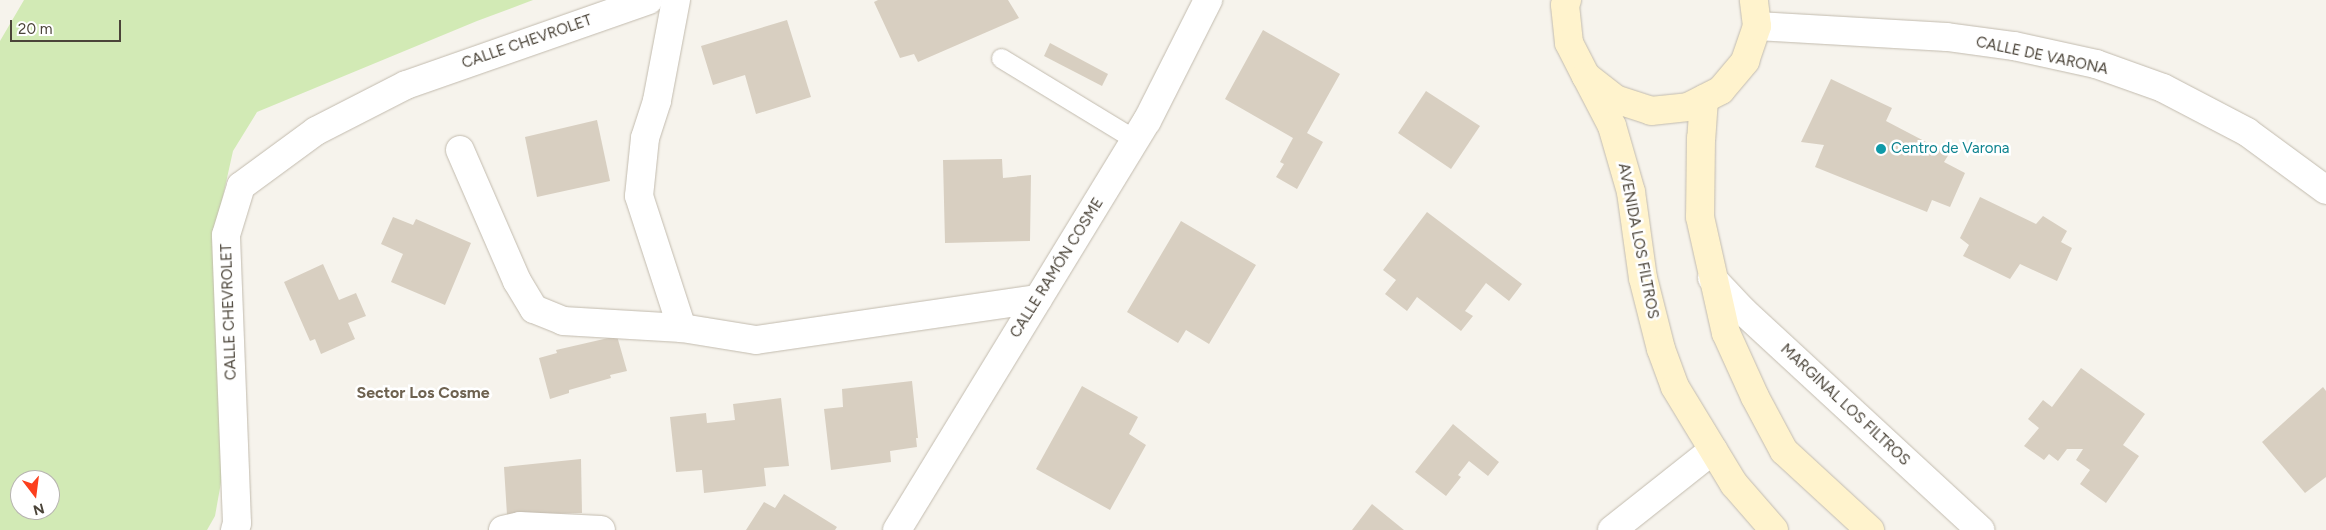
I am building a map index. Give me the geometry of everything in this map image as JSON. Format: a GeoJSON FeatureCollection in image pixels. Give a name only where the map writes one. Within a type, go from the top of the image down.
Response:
{"type":"FeatureCollection","features":[{"type":"Feature","properties":{"kind":"main road","name":"AVENIDA LOS FILTROS"},"geometry":{"type":"LineString","coordinates":[[1565,2],[1569,43],[1612,126],[1631,192],[1643,278],[1661,350],[1676,387],[1712,450],[1734,484],[1774,530]]}},
{"type":"Feature","properties":{"kind":"main road"},"geometry":{"type":"LineString","coordinates":[[1586,76],[1615,99],[1650,111],[1688,107],[1721,90],[1745,61],[1756,13]]}},
{"type":"Feature","properties":{"kind":"main road"},"geometry":{"type":"LineString","coordinates":[[1704,99],[1700,138],[1700,217],[1712,278],[1726,333],[1755,397],[1784,451],[1870,530]]}},
{"type":"Feature","properties":{"kind":"street","name":"CALLE CHEVROLET"},"geometry":{"type":"LineString","coordinates":[[235,530],[238,523],[226,235],[241,186],[316,131],[406,85],[649,0]]}},
{"type":"Feature","properties":{"kind":"street"},"geometry":{"type":"LineString","coordinates":[[676,0],[657,100],[646,138],[639,196],[682,328]]}},
{"type":"Feature","properties":{"kind":"street","name":"CALLE RAMÓN COSME"},"geometry":{"type":"LineString","coordinates":[[897,530],[1136,140],[1208,0]]}},
{"type":"Feature","properties":{"kind":"street","name":"CALLE DE VARONA"},"geometry":{"type":"LineString","coordinates":[[1756,13],[2014,46],[2096,64],[2163,88],[2247,132],[2326,190]]}},
{"type":"Feature","properties":{"kind":"street"},"geometry":{"type":"LineString","coordinates":[[460,150],[517,281],[534,309],[563,321],[682,328],[756,340],[1038,299]]}},
{"type":"Feature","properties":{"kind":"street","name":"MARGINAL LOS FILTROS"},"geometry":{"type":"LineString","coordinates":[[1712,278],[1743,311],[1980,530]]}},
{"type":"Feature","properties":{"kind":"street"},"geometry":{"type":"LineString","coordinates":[[1612,530],[1712,450]]}},
{"type":"Feature","properties":{"kind":"street"},"geometry":{"type":"LineString","coordinates":[[503,530],[520,526],[601,530]]}},
{"type":"Feature","properties":{"kind":"lane"},"geometry":{"type":"LineString","coordinates":[[1001,58],[1136,140]]}},
{"type":"Feature","properties":{"kind":"green space"},"geometry":{"type":"Polygon","coordinates":[[[24,0],[533,0],[477,21],[257,112],[233,151],[221,205],[228,443],[215,516],[207,530],[0,530],[0,41],[24,0]]]}},
{"type":"Feature","properties":{"kind":"building"},"geometry":{"type":"Polygon","coordinates":[[[878,0],[1008,0],[1019,18],[918,62],[914,54],[900,58],[874,2],[878,0]]]}},
{"type":"Feature","properties":{"kind":"building"},"geometry":{"type":"Polygon","coordinates":[[[787,20],[811,97],[756,114],[745,75],[713,85],[701,46],[787,20]]]}},
{"type":"Feature","properties":{"kind":"building"},"geometry":{"type":"Polygon","coordinates":[[[1263,30],[1340,74],[1307,133],[1323,142],[1297,189],[1276,177],[1284,164],[1280,162],[1293,138],[1225,99],[1263,30]]]}},
{"type":"Feature","properties":{"kind":"building"},"geometry":{"type":"Polygon","coordinates":[[[1050,43],[1108,74],[1102,86],[1044,56],[1050,43]]]}},
{"type":"Feature","properties":{"kind":"building","name":"Centro de Varona"},"geometry":{"type":"Polygon","coordinates":[[[1831,79],[1892,108],[1886,121],[1949,154],[1944,162],[1965,173],[1950,207],[1932,200],[1927,212],[1815,167],[1824,145],[1801,142],[1831,79]]]}},
{"type":"Feature","properties":{"kind":"building"},"geometry":{"type":"Polygon","coordinates":[[[1426,91],[1480,126],[1451,169],[1398,133],[1426,91]]]}},
{"type":"Feature","properties":{"kind":"building"},"geometry":{"type":"Polygon","coordinates":[[[597,120],[610,181],[537,197],[525,137],[597,120]]]}},
{"type":"Feature","properties":{"kind":"building"},"geometry":{"type":"Polygon","coordinates":[[[1002,159],[1003,178],[1031,175],[1030,241],[945,243],[943,160],[1002,159]]]}},
{"type":"Feature","properties":{"kind":"building"},"geometry":{"type":"Polygon","coordinates":[[[1980,197],[2036,224],[2043,216],[2067,231],[2061,242],[2072,248],[2057,281],[2020,264],[2010,279],[1963,256],[1969,245],[1960,238],[1980,197]]]}},
{"type":"Feature","properties":{"kind":"building"},"geometry":{"type":"Polygon","coordinates":[[[1427,212],[1522,284],[1509,301],[1486,283],[1465,311],[1473,316],[1461,331],[1417,297],[1407,311],[1385,294],[1396,280],[1383,270],[1427,212]]]}},
{"type":"Feature","properties":{"kind":"building"},"geometry":{"type":"Polygon","coordinates":[[[393,217],[413,225],[416,219],[471,243],[445,305],[391,282],[403,254],[381,244],[393,217]]]}},
{"type":"Feature","properties":{"kind":"building"},"geometry":{"type":"Polygon","coordinates":[[[1181,221],[1256,265],[1209,344],[1186,330],[1178,343],[1127,312],[1181,221]]]}},
{"type":"Feature","properties":{"kind":"building"},"geometry":{"type":"Polygon","coordinates":[[[323,264],[339,300],[356,293],[366,316],[348,323],[355,339],[321,354],[315,339],[310,341],[284,282],[323,264]]]}},
{"type":"Feature","properties":{"kind":"building"},"geometry":{"type":"Polygon","coordinates":[[[617,336],[627,371],[610,375],[611,378],[569,390],[569,393],[550,399],[539,358],[557,353],[556,350],[617,336]]]}},
{"type":"Feature","properties":{"kind":"building"},"geometry":{"type":"Polygon","coordinates":[[[2081,368],[2145,414],[2123,445],[2139,456],[2106,503],[2080,484],[2090,470],[2076,460],[2083,449],[2067,449],[2058,461],[2049,454],[2044,460],[2024,446],[2039,428],[2028,419],[2043,400],[2052,407],[2081,368]]]}},
{"type":"Feature","properties":{"kind":"building"},"geometry":{"type":"Polygon","coordinates":[[[912,381],[918,438],[916,438],[917,447],[890,451],[891,462],[831,470],[824,409],[843,407],[842,389],[912,381]]]}},
{"type":"Feature","properties":{"kind":"building"},"geometry":{"type":"Polygon","coordinates":[[[1082,386],[1138,417],[1129,434],[1146,445],[1110,510],[1036,469],[1082,386]]]}},
{"type":"Feature","properties":{"kind":"building"},"geometry":{"type":"Polygon","coordinates":[[[2323,387],[2326,391],[2326,477],[2305,493],[2262,442],[2323,387]]]}},
{"type":"Feature","properties":{"kind":"building"},"geometry":{"type":"Polygon","coordinates":[[[781,398],[789,466],[764,468],[766,486],[704,493],[702,470],[676,472],[670,417],[706,413],[707,423],[735,420],[733,404],[781,398]]]}},
{"type":"Feature","properties":{"kind":"building"},"geometry":{"type":"Polygon","coordinates":[[[1453,424],[1499,462],[1488,476],[1469,461],[1458,475],[1461,477],[1446,496],[1415,472],[1453,424]]]}},
{"type":"Feature","properties":{"kind":"building"},"geometry":{"type":"Polygon","coordinates":[[[581,459],[582,513],[507,515],[504,467],[581,459]]]}},
{"type":"Feature","properties":{"kind":"building"},"geometry":{"type":"Polygon","coordinates":[[[784,494],[837,527],[835,530],[746,530],[764,502],[775,508],[784,494]]]}},
{"type":"Feature","properties":{"kind":"building"},"geometry":{"type":"Polygon","coordinates":[[[1372,504],[1404,530],[1352,530],[1372,504]]]}},
{"type":"Feature","properties":{"kind":"place","name":"Centro de Varona"},"geometry":{"type":"Point","coordinates":[1881,149]}},
{"type":"Feature","properties":{"kind":"district","name":"Sector Los Cosme"},"geometry":{"type":"Point","coordinates":[423,393]}}]}
